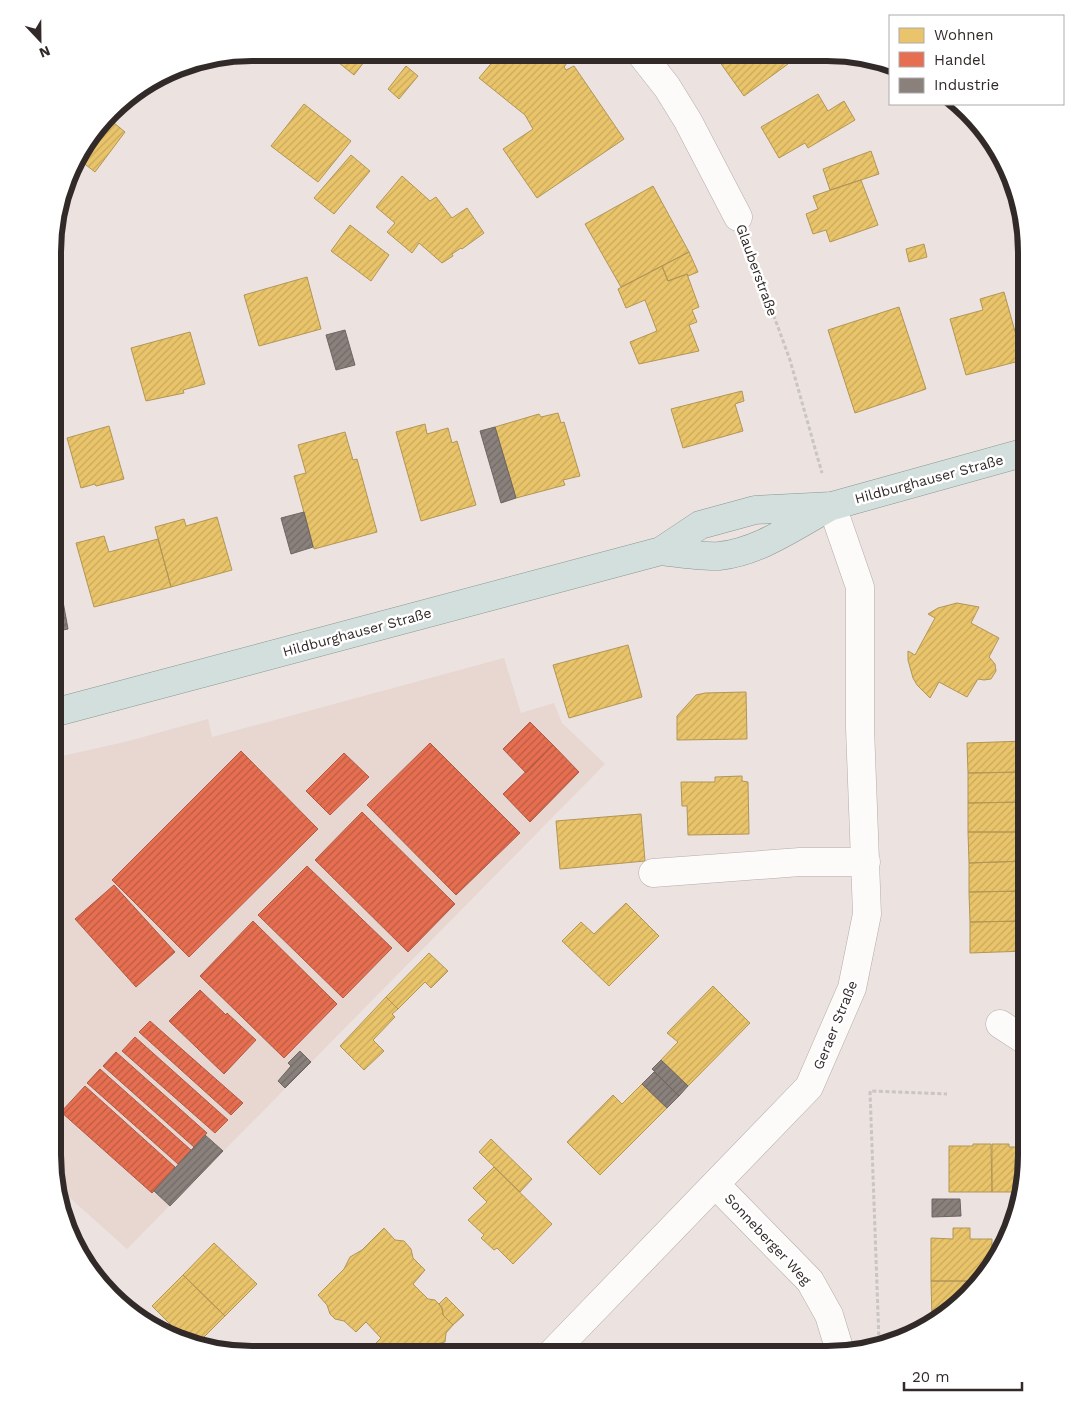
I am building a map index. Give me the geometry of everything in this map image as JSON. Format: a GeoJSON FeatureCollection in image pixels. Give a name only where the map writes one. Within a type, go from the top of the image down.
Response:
{"type":"FeatureCollection","features":[{"type":"Feature","properties":{"kind":"main road","name":"Hildburghauser Straße"},"geometry":{"type":"LineString","coordinates":[[61,711],[661,551],[700,525],[755,510],[832,506],[1018,454]]}},
{"type":"Feature","properties":{"kind":"main road","name":"Hildburghauser Straße"},"geometry":{"type":"LineString","coordinates":[[661,551],[719,556],[740,551],[765,543],[832,506]]}},
{"type":"Feature","properties":{"kind":"street","name":"Glauberstraße"},"geometry":{"type":"LineString","coordinates":[[647,61],[667,87],[688,121],[738,217]]}},
{"type":"Feature","properties":{"kind":"street","name":"Geraer Straße"},"geometry":{"type":"LineString","coordinates":[[559,1346],[809,1087],[852,988],[867,914],[860,728],[860,587],[832,506]]}},
{"type":"Feature","properties":{"kind":"street"},"geometry":{"type":"LineString","coordinates":[[653,873],[800,862],[866,862]]}},
{"type":"Feature","properties":{"kind":"street"},"geometry":{"type":"LineString","coordinates":[[1000,1024],[1018,1035]]}},
{"type":"Feature","properties":{"kind":"street","name":"Sonneberger Weg"},"geometry":{"type":"LineString","coordinates":[[716,1185],[810,1281],[829,1316],[838,1345]]}},
{"type":"Feature","properties":{"kind":"path","name":"Glauberstraße"},"geometry":{"type":"LineString","coordinates":[[738,217],[790,360],[832,506]]}},
{"type":"Feature","properties":{"kind":"path"},"geometry":{"type":"LineString","coordinates":[[879,1338],[870,1091],[946,1094]]}},
{"type":"Feature","properties":{"kind":"shaded area"},"geometry":{"type":"Polygon","coordinates":[[[504,658],[521,713],[554,703],[562,723],[605,764],[127,1249],[65,1194],[63,1179],[61,1154],[61,756],[125,742],[208,719],[212,737],[504,658]]]}},
{"type":"Feature","properties":{"kind":"building: Wohnen"},"geometry":{"type":"Polygon","coordinates":[[[336,61],[365,61],[354,75],[336,61]]]}},
{"type":"Feature","properties":{"kind":"building: Wohnen"},"geometry":{"type":"Polygon","coordinates":[[[493,61],[568,61],[564,67],[566,70],[574,66],[624,139],[537,198],[503,149],[533,129],[525,115],[479,78],[493,61]]]}},
{"type":"Feature","properties":{"kind":"building: Wohnen"},"geometry":{"type":"Polygon","coordinates":[[[719,61],[786,61],[788,64],[744,96],[719,61]]]}},
{"type":"Feature","properties":{"kind":"building: Wohnen"},"geometry":{"type":"Polygon","coordinates":[[[406,66],[418,76],[399,99],[388,89],[406,66]]]}},
{"type":"Feature","properties":{"kind":"building: Wohnen"},"geometry":{"type":"Polygon","coordinates":[[[818,94],[828,111],[844,101],[855,120],[808,148],[805,143],[779,158],[761,127],[818,94]]]}},
{"type":"Feature","properties":{"kind":"building: Wohnen"},"geometry":{"type":"Polygon","coordinates":[[[304,104],[351,141],[318,182],[271,146],[304,104]]]}},
{"type":"Feature","properties":{"kind":"building: Wohnen"},"geometry":{"type":"Polygon","coordinates":[[[113,122],[125,132],[95,172],[84,163],[93,146],[113,122]]]}},
{"type":"Feature","properties":{"kind":"building: Wohnen"},"geometry":{"type":"Polygon","coordinates":[[[871,151],[879,174],[830,190],[823,169],[871,151]]]}},
{"type":"Feature","properties":{"kind":"building: Wohnen"},"geometry":{"type":"Polygon","coordinates":[[[351,155],[370,171],[334,214],[314,198],[351,155]]]}},
{"type":"Feature","properties":{"kind":"building: Wohnen"},"geometry":{"type":"Polygon","coordinates":[[[402,176],[430,201],[436,197],[452,218],[467,208],[484,233],[452,254],[453,256],[442,263],[419,243],[412,253],[387,232],[395,223],[376,207],[402,176]]]}},
{"type":"Feature","properties":{"kind":"building: Wohnen"},"geometry":{"type":"Polygon","coordinates":[[[861,180],[878,225],[830,242],[826,230],[813,234],[806,214],[818,209],[813,196],[861,180]]]}},
{"type":"Feature","properties":{"kind":"building: Wohnen"},"geometry":{"type":"Polygon","coordinates":[[[653,186],[689,252],[621,287],[585,224],[653,186]]]}},
{"type":"Feature","properties":{"kind":"building: Wohnen"},"geometry":{"type":"Polygon","coordinates":[[[350,225],[389,255],[371,281],[331,251],[350,225]]]}},
{"type":"Feature","properties":{"kind":"building: Wohnen"},"geometry":{"type":"Polygon","coordinates":[[[924,244],[927,257],[909,262],[906,249],[924,244]]]}},
{"type":"Feature","properties":{"kind":"building: Wohnen"},"geometry":{"type":"Polygon","coordinates":[[[689,252],[698,272],[668,281],[662,266],[689,252]]]}},
{"type":"Feature","properties":{"kind":"building: Wohnen"},"geometry":{"type":"Polygon","coordinates":[[[662,266],[668,281],[687,274],[699,307],[692,310],[697,322],[689,325],[699,351],[639,364],[630,342],[657,331],[645,300],[626,308],[618,289],[662,266]]]}},
{"type":"Feature","properties":{"kind":"building: Wohnen"},"geometry":{"type":"Polygon","coordinates":[[[307,277],[321,329],[259,346],[244,295],[307,277]]]}},
{"type":"Feature","properties":{"kind":"building: Wohnen"},"geometry":{"type":"Polygon","coordinates":[[[1004,292],[1018,342],[1018,361],[966,375],[950,319],[983,310],[980,299],[1004,292]]]}},
{"type":"Feature","properties":{"kind":"building: Wohnen"},"geometry":{"type":"Polygon","coordinates":[[[899,307],[926,389],[855,413],[828,330],[899,307]]]}},
{"type":"Feature","properties":{"kind":"building: Wohnen"},"geometry":{"type":"Polygon","coordinates":[[[190,332],[205,384],[183,390],[184,393],[146,401],[131,348],[190,332]]]}},
{"type":"Feature","properties":{"kind":"building: Wohnen"},"geometry":{"type":"Polygon","coordinates":[[[742,391],[744,401],[735,404],[743,431],[683,448],[671,409],[742,391]]]}},
{"type":"Feature","properties":{"kind":"building: Wohnen"},"geometry":{"type":"Polygon","coordinates":[[[558,413],[561,423],[564,422],[580,476],[563,480],[565,485],[516,498],[495,427],[539,414],[541,417],[558,413]]]}},
{"type":"Feature","properties":{"kind":"building: Wohnen"},"geometry":{"type":"Polygon","coordinates":[[[425,424],[427,434],[448,428],[452,443],[457,441],[476,505],[421,521],[396,432],[425,424]]]}},
{"type":"Feature","properties":{"kind":"building: Wohnen"},"geometry":{"type":"Polygon","coordinates":[[[109,426],[124,479],[81,488],[67,438],[109,426]]]}},
{"type":"Feature","properties":{"kind":"building: Wohnen"},"geometry":{"type":"Polygon","coordinates":[[[345,432],[353,460],[357,459],[377,532],[314,549],[294,476],[306,473],[298,445],[345,432]]]}},
{"type":"Feature","properties":{"kind":"building: Wohnen"},"geometry":{"type":"Polygon","coordinates":[[[217,517],[232,570],[171,587],[155,527],[184,519],[186,526],[217,517]]]}},
{"type":"Feature","properties":{"kind":"building: Wohnen"},"geometry":{"type":"Polygon","coordinates":[[[104,536],[109,552],[158,539],[171,587],[94,607],[76,543],[104,536]]]}},
{"type":"Feature","properties":{"kind":"building: Wohnen"},"geometry":{"type":"Polygon","coordinates":[[[957,603],[979,607],[971,623],[999,638],[989,657],[995,664],[996,671],[991,679],[978,679],[967,697],[939,682],[930,698],[913,678],[908,660],[908,651],[915,655],[935,618],[928,614],[938,608],[957,603]]]}},
{"type":"Feature","properties":{"kind":"building: Wohnen"},"geometry":{"type":"Polygon","coordinates":[[[628,645],[642,697],[569,718],[553,665],[628,645]]]}},
{"type":"Feature","properties":{"kind":"building: Wohnen"},"geometry":{"type":"Polygon","coordinates":[[[746,692],[747,739],[677,740],[677,716],[696,695],[746,692]]]}},
{"type":"Feature","properties":{"kind":"building: Wohnen"},"geometry":{"type":"Polygon","coordinates":[[[1018,741],[1018,772],[968,773],[967,743],[1018,741]]]}},
{"type":"Feature","properties":{"kind":"building: Wohnen"},"geometry":{"type":"Polygon","coordinates":[[[1018,772],[1018,802],[968,803],[968,773],[1018,772]]]}},
{"type":"Feature","properties":{"kind":"building: Wohnen"},"geometry":{"type":"Polygon","coordinates":[[[742,776],[742,781],[748,782],[749,834],[688,835],[687,806],[682,806],[681,782],[715,782],[715,777],[742,776]]]}},
{"type":"Feature","properties":{"kind":"building: Wohnen"},"geometry":{"type":"Polygon","coordinates":[[[1018,802],[1018,832],[968,832],[968,803],[1018,802]]]}},
{"type":"Feature","properties":{"kind":"building: Wohnen"},"geometry":{"type":"Polygon","coordinates":[[[641,814],[645,861],[560,869],[556,821],[641,814]]]}},
{"type":"Feature","properties":{"kind":"building: Wohnen"},"geometry":{"type":"Polygon","coordinates":[[[968,832],[1018,832],[1018,861],[969,863],[968,832]]]}},
{"type":"Feature","properties":{"kind":"building: Wohnen"},"geometry":{"type":"Polygon","coordinates":[[[1018,861],[1018,891],[969,892],[969,863],[1018,861]]]}},
{"type":"Feature","properties":{"kind":"building: Wohnen"},"geometry":{"type":"Polygon","coordinates":[[[1018,891],[1018,921],[970,922],[969,892],[1018,891]]]}},
{"type":"Feature","properties":{"kind":"building: Wohnen"},"geometry":{"type":"Polygon","coordinates":[[[626,903],[659,936],[609,986],[562,941],[581,922],[594,934],[626,903]]]}},
{"type":"Feature","properties":{"kind":"building: Wohnen"},"geometry":{"type":"Polygon","coordinates":[[[1018,921],[1018,951],[970,953],[970,922],[1018,921]]]}},
{"type":"Feature","properties":{"kind":"building: Wohnen"},"geometry":{"type":"Polygon","coordinates":[[[429,953],[448,971],[431,988],[425,982],[398,1009],[386,997],[429,953]]]}},
{"type":"Feature","properties":{"kind":"building: Wohnen"},"geometry":{"type":"Polygon","coordinates":[[[713,986],[750,1023],[688,1086],[661,1060],[678,1042],[667,1033],[713,986]]]}},
{"type":"Feature","properties":{"kind":"building: Wohnen"},"geometry":{"type":"Polygon","coordinates":[[[386,997],[398,1009],[392,1014],[395,1017],[373,1040],[384,1051],[364,1070],[340,1046],[386,997]]]}},
{"type":"Feature","properties":{"kind":"building: Wohnen"},"geometry":{"type":"Polygon","coordinates":[[[642,1084],[667,1108],[600,1175],[567,1142],[613,1095],[622,1104],[642,1084]]]}},
{"type":"Feature","properties":{"kind":"building: Wohnen"},"geometry":{"type":"Polygon","coordinates":[[[491,1139],[532,1179],[520,1192],[479,1152],[491,1139]]]}},
{"type":"Feature","properties":{"kind":"building: Wohnen"},"geometry":{"type":"Polygon","coordinates":[[[973,1144],[991,1144],[992,1192],[949,1192],[949,1146],[973,1146],[973,1144]]]}},
{"type":"Feature","properties":{"kind":"building: Wohnen"},"geometry":{"type":"Polygon","coordinates":[[[992,1144],[1009,1144],[1009,1147],[1018,1147],[1014,1192],[992,1192],[992,1144]]]}},
{"type":"Feature","properties":{"kind":"building: Wohnen"},"geometry":{"type":"Polygon","coordinates":[[[494,1167],[552,1224],[513,1264],[497,1248],[494,1250],[481,1238],[484,1235],[468,1220],[487,1202],[473,1188],[494,1167]]]}},
{"type":"Feature","properties":{"kind":"building: Wohnen"},"geometry":{"type":"Polygon","coordinates":[[[384,1228],[395,1240],[404,1241],[411,1249],[413,1258],[425,1270],[413,1284],[428,1299],[435,1300],[439,1304],[443,1315],[453,1325],[446,1333],[445,1342],[434,1346],[377,1346],[375,1344],[381,1338],[366,1322],[356,1332],[344,1321],[335,1319],[330,1314],[327,1305],[318,1295],[344,1269],[350,1257],[362,1250],[384,1228]]]}},
{"type":"Feature","properties":{"kind":"building: Wohnen"},"geometry":{"type":"Polygon","coordinates":[[[953,1228],[970,1228],[970,1239],[992,1239],[992,1250],[970,1281],[931,1281],[931,1238],[953,1239],[953,1228]]]}},
{"type":"Feature","properties":{"kind":"building: Wohnen"},"geometry":{"type":"Polygon","coordinates":[[[214,1243],[257,1284],[225,1316],[183,1275],[214,1243]]]}},
{"type":"Feature","properties":{"kind":"building: Wohnen"},"geometry":{"type":"Polygon","coordinates":[[[183,1275],[225,1316],[202,1339],[175,1329],[152,1306],[183,1275]]]}},
{"type":"Feature","properties":{"kind":"building: Wohnen"},"geometry":{"type":"Polygon","coordinates":[[[931,1281],[970,1281],[953,1298],[932,1315],[931,1281]]]}},
{"type":"Feature","properties":{"kind":"building: Wohnen"},"geometry":{"type":"Polygon","coordinates":[[[446,1297],[464,1315],[453,1325],[443,1315],[439,1304],[446,1297]]]}},
{"type":"Feature","properties":{"kind":"building: Handel"},"geometry":{"type":"Polygon","coordinates":[[[530,722],[553,745],[526,773],[503,749],[530,722]]]}},
{"type":"Feature","properties":{"kind":"building: Handel"},"geometry":{"type":"Polygon","coordinates":[[[430,743],[520,833],[456,895],[367,805],[430,743]]]}},
{"type":"Feature","properties":{"kind":"building: Handel"},"geometry":{"type":"Polygon","coordinates":[[[553,745],[579,772],[530,822],[503,794],[553,745]]]}},
{"type":"Feature","properties":{"kind":"building: Handel"},"geometry":{"type":"Polygon","coordinates":[[[241,751],[318,829],[189,957],[112,880],[241,751]]]}},
{"type":"Feature","properties":{"kind":"building: Handel"},"geometry":{"type":"Polygon","coordinates":[[[344,753],[369,777],[330,815],[306,791],[344,753]]]}},
{"type":"Feature","properties":{"kind":"building: Handel"},"geometry":{"type":"Polygon","coordinates":[[[362,812],[455,904],[408,952],[315,860],[362,812]]]}},
{"type":"Feature","properties":{"kind":"building: Handel"},"geometry":{"type":"Polygon","coordinates":[[[307,866],[392,948],[343,998],[258,915],[307,866]]]}},
{"type":"Feature","properties":{"kind":"building: Handel"},"geometry":{"type":"Polygon","coordinates":[[[114,885],[175,952],[136,987],[75,919],[114,885]]]}},
{"type":"Feature","properties":{"kind":"building: Handel"},"geometry":{"type":"Polygon","coordinates":[[[253,921],[337,1004],[284,1058],[200,976],[253,921]]]}},
{"type":"Feature","properties":{"kind":"building: Handel"},"geometry":{"type":"Polygon","coordinates":[[[200,990],[256,1040],[224,1074],[169,1021],[200,990]]]}},
{"type":"Feature","properties":{"kind":"building: Handel"},"geometry":{"type":"Polygon","coordinates":[[[150,1021],[243,1103],[231,1115],[139,1032],[150,1021]]]}},
{"type":"Feature","properties":{"kind":"building: Handel"},"geometry":{"type":"Polygon","coordinates":[[[135,1037],[228,1120],[215,1133],[122,1051],[135,1037]]]}},
{"type":"Feature","properties":{"kind":"building: Handel"},"geometry":{"type":"Polygon","coordinates":[[[116,1052],[207,1133],[194,1147],[103,1066],[116,1052]]]}},
{"type":"Feature","properties":{"kind":"building: Handel"},"geometry":{"type":"Polygon","coordinates":[[[100,1069],[191,1150],[178,1164],[87,1083],[100,1069]]]}},
{"type":"Feature","properties":{"kind":"building: Handel"},"geometry":{"type":"Polygon","coordinates":[[[85,1086],[175,1167],[152,1193],[61,1112],[85,1086]]]}},
{"type":"Feature","properties":{"kind":"building: Industrie"},"geometry":{"type":"Polygon","coordinates":[[[345,330],[355,365],[336,370],[326,335],[345,330]]]}},
{"type":"Feature","properties":{"kind":"building: Industrie"},"geometry":{"type":"Polygon","coordinates":[[[495,427],[516,498],[501,503],[480,431],[495,427]]]}},
{"type":"Feature","properties":{"kind":"building: Industrie"},"geometry":{"type":"Polygon","coordinates":[[[304,512],[313,547],[291,554],[281,518],[304,512]]]}},
{"type":"Feature","properties":{"kind":"building: Industrie"},"geometry":{"type":"Polygon","coordinates":[[[61,596],[68,629],[61,630],[61,596]]]}},
{"type":"Feature","properties":{"kind":"building: Industrie"},"geometry":{"type":"Polygon","coordinates":[[[300,1051],[311,1062],[285,1088],[278,1081],[291,1066],[288,1063],[300,1051]]]}},
{"type":"Feature","properties":{"kind":"building: Industrie"},"geometry":{"type":"Polygon","coordinates":[[[661,1060],[688,1086],[679,1096],[652,1069],[661,1060]]]}},
{"type":"Feature","properties":{"kind":"building: Industrie"},"geometry":{"type":"Polygon","coordinates":[[[654,1072],[679,1096],[667,1108],[642,1084],[654,1072]]]}},
{"type":"Feature","properties":{"kind":"building: Industrie"},"geometry":{"type":"Polygon","coordinates":[[[205,1135],[223,1151],[170,1206],[154,1191],[205,1135]]]}},
{"type":"Feature","properties":{"kind":"building: Industrie"},"geometry":{"type":"Polygon","coordinates":[[[932,1199],[960,1199],[961,1216],[932,1217],[932,1199]]]}}]}
